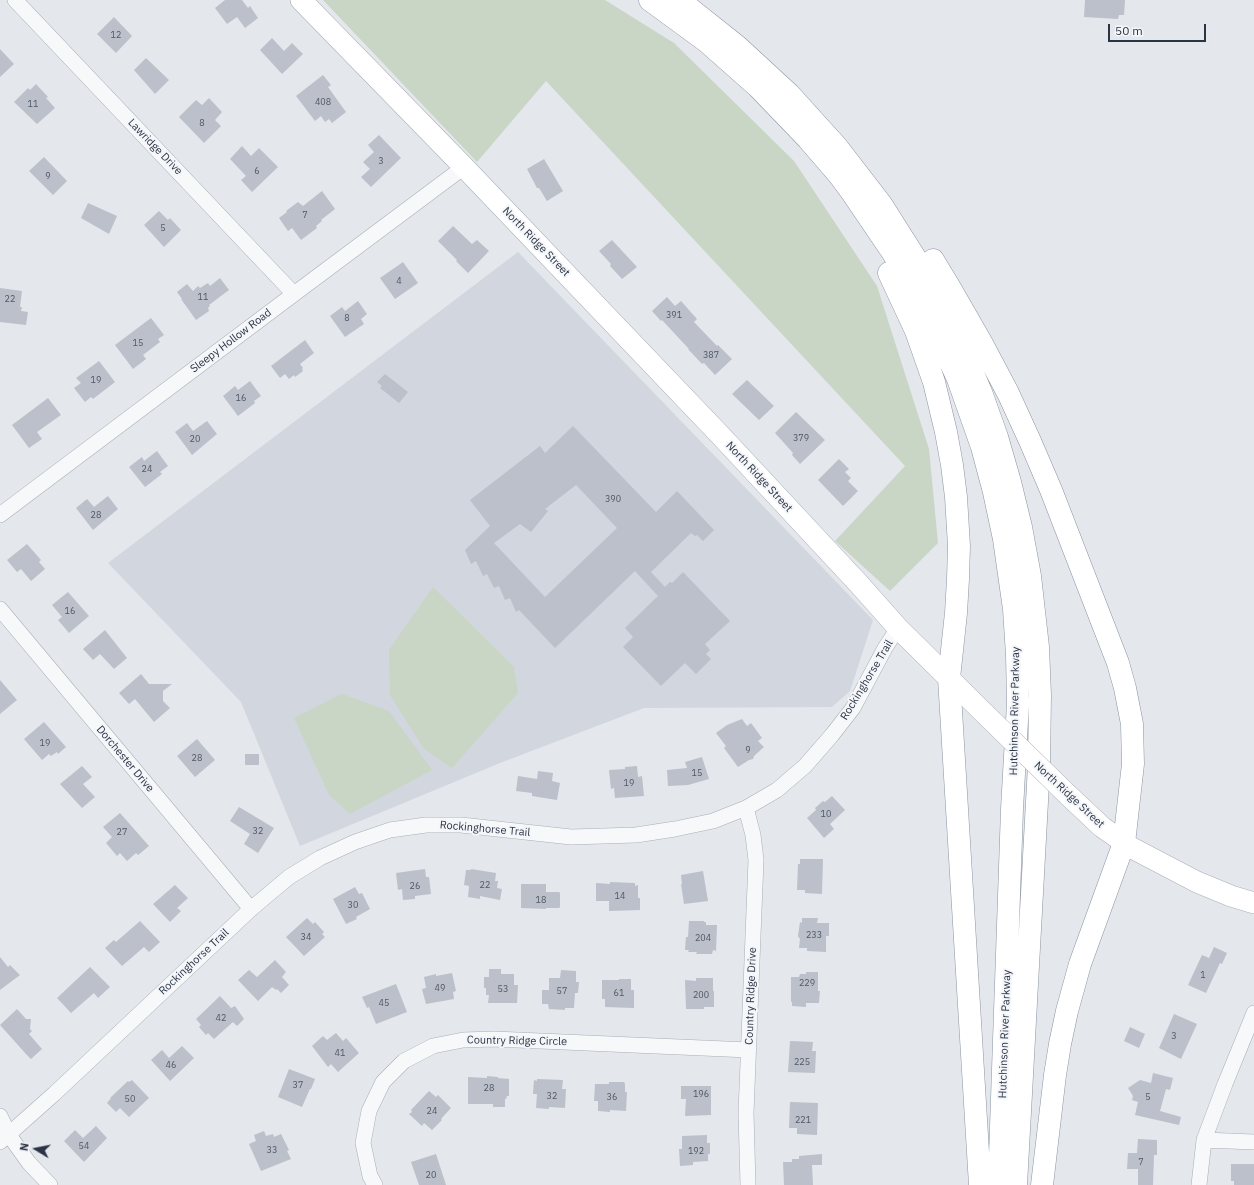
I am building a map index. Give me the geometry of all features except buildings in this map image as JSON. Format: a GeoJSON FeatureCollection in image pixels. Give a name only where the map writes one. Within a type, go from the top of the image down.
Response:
{"type":"FeatureCollection","features":[{"type":"Feature","properties":{"kind":"highway","name":"Hutchinson River Parkway"},"geometry":{"type":"LineString","coordinates":[[650,0],[782,99],[837,147],[867,184],[906,243],[931,285],[962,348],[989,414],[1010,482],[1029,570],[1038,647],[1040,702],[1039,765],[1016,1185]]}},
{"type":"Feature","properties":{"kind":"highway","name":"Hutchinson River Parkway"},"geometry":{"type":"LineString","coordinates":[[679,0],[737,46],[782,99],[808,139],[846,185],[880,233],[916,293],[939,337],[966,401],[982,446],[999,515],[1008,562],[1018,655],[999,1185]]}},
{"type":"Feature","properties":{"kind":"highway"},"geometry":{"type":"LineString","coordinates":[[782,99],[875,246],[891,275],[908,312],[934,382],[944,421],[952,465],[958,530],[957,597],[949,678],[980,1185]]}},
{"type":"Feature","properties":{"kind":"highway"},"geometry":{"type":"LineString","coordinates":[[782,99],[848,146],[910,226],[965,313],[1022,423],[1051,490],[1118,663],[1125,688],[1131,718],[1133,750],[1131,785],[1124,843],[1080,964],[1067,1011],[1055,1075],[1042,1185]]}},
{"type":"Feature","properties":{"kind":"street","name":"Lawridge Drive"},"geometry":{"type":"LineString","coordinates":[[15,0],[294,294]]}},
{"type":"Feature","properties":{"kind":"street","name":"North Ridge Street"},"geometry":{"type":"LineString","coordinates":[[301,0],[464,167],[722,437],[898,628],[1068,795],[1102,827],[1124,843],[1197,882],[1231,896],[1254,903]]}},
{"type":"Feature","properties":{"kind":"street","name":"Sleepy Hollow Road"},"geometry":{"type":"LineString","coordinates":[[0,515],[464,167]]}},
{"type":"Feature","properties":{"kind":"street","name":"Dorchester Drive"},"geometry":{"type":"LineString","coordinates":[[0,609],[251,909]]}},
{"type":"Feature","properties":{"kind":"street","name":"Rockinghorse Trail"},"geometry":{"type":"LineString","coordinates":[[4,1139],[251,909],[289,877],[320,858],[355,842],[390,830],[426,825],[461,825],[571,837],[636,835],[713,821],[746,808],[777,790],[805,766],[832,735],[853,708],[885,648],[898,628]]}},
{"type":"Feature","properties":{"kind":"street","name":"Country Ridge Drive"},"geometry":{"type":"LineString","coordinates":[[746,808],[753,835],[756,860],[746,1113],[748,1185]]}},
{"type":"Feature","properties":{"kind":"street"},"geometry":{"type":"LineString","coordinates":[[1199,1185],[1204,1140],[1254,1014]]}},
{"type":"Feature","properties":{"kind":"street","name":"Country Ridge Circle"},"geometry":{"type":"LineString","coordinates":[[375,1185],[370,1176],[363,1143],[369,1111],[383,1082],[404,1061],[433,1046],[463,1040],[494,1039],[749,1050]]}},
{"type":"Feature","properties":{"kind":"street"},"geometry":{"type":"LineString","coordinates":[[0,1116],[4,1139],[50,1185]]}},
{"type":"Feature","properties":{"kind":"street"},"geometry":{"type":"LineString","coordinates":[[1204,1140],[1254,1142]]}},
{"type":"Feature","properties":{"kind":"shaded area"},"geometry":{"type":"Polygon","coordinates":[[[518,252],[873,620],[850,691],[832,707],[644,708],[500,763],[300,846],[241,702],[108,563],[518,252]]]}},
{"type":"Feature","properties":{"kind":"green space"},"geometry":{"type":"Polygon","coordinates":[[[323,0],[605,0],[674,43],[794,161],[877,286],[929,449],[938,543],[890,591],[835,541],[905,466],[546,81],[477,162],[323,0]]]}},
{"type":"Feature","properties":{"kind":"green space"},"geometry":{"type":"Polygon","coordinates":[[[433,587],[514,667],[518,693],[452,768],[424,749],[390,695],[389,650],[433,587]]]}},
{"type":"Feature","properties":{"kind":"green space"},"geometry":{"type":"Polygon","coordinates":[[[342,694],[389,711],[432,770],[350,814],[329,795],[294,718],[342,694]]]}}]}
